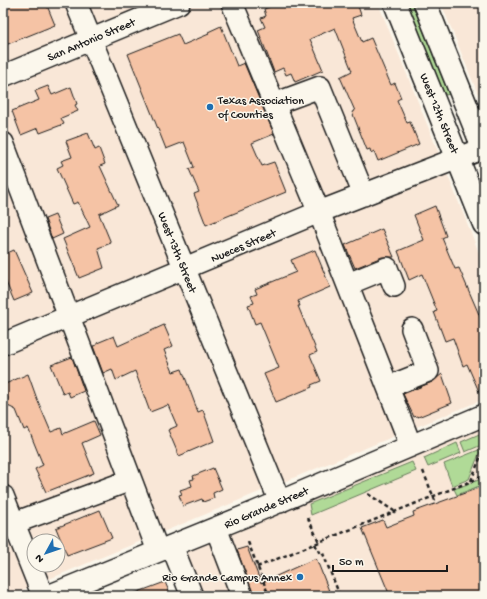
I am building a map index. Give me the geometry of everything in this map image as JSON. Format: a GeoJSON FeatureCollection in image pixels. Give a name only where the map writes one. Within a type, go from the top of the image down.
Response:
{"type":"FeatureCollection","features":[{"type":"Feature","properties":{"kind":"main road","name":"West 12th Street"},"geometry":{"type":"LineString","coordinates":[[395,3],[484,224]]}},
{"type":"Feature","properties":{"kind":"main road"},"geometry":{"type":"LineString","coordinates":[[430,4],[484,149]]}},
{"type":"Feature","properties":{"kind":"street","name":"West 13th Street"},"geometry":{"type":"LineString","coordinates":[[76,3],[280,502]]}},
{"type":"Feature","properties":{"kind":"street","name":"San Antonio Street"},"geometry":{"type":"LineString","coordinates":[[3,76],[179,3]]}},
{"type":"Feature","properties":{"kind":"street"},"geometry":{"type":"LineString","coordinates":[[232,3],[320,212],[411,446]]}},
{"type":"Feature","properties":{"kind":"street"},"geometry":{"type":"LineString","coordinates":[[274,104],[320,87],[364,195]]}},
{"type":"Feature","properties":{"kind":"street"},"geometry":{"type":"LineString","coordinates":[[3,143],[131,480],[165,548],[192,596]]}},
{"type":"Feature","properties":{"kind":"street","name":"Nueces Street"},"geometry":{"type":"LineString","coordinates":[[3,344],[69,315],[185,269],[320,212],[484,149]]}},
{"type":"Feature","properties":{"kind":"street"},"geometry":{"type":"LineString","coordinates":[[348,284],[387,268],[394,286]]}},
{"type":"Feature","properties":{"kind":"street"},"geometry":{"type":"LineString","coordinates":[[388,387],[428,371],[412,329]]}},
{"type":"Feature","properties":{"kind":"street","name":"Rio Grande Street"},"geometry":{"type":"LineString","coordinates":[[48,596],[280,502],[484,416]]}},
{"type":"Feature","properties":{"kind":"street"},"geometry":{"type":"LineString","coordinates":[[14,523],[131,480]]}},
{"type":"Feature","properties":{"kind":"street"},"geometry":{"type":"LineString","coordinates":[[3,496],[43,596]]}},
{"type":"Feature","properties":{"kind":"street"},"geometry":{"type":"LineString","coordinates":[[216,528],[242,596]]}},
{"type":"Feature","properties":{"kind":"path"},"geometry":{"type":"LineString","coordinates":[[471,481],[484,448]]}},
{"type":"Feature","properties":{"kind":"path"},"geometry":{"type":"LineString","coordinates":[[423,471],[436,503]]}},
{"type":"Feature","properties":{"kind":"path"},"geometry":{"type":"LineString","coordinates":[[257,567],[484,476]]}},
{"type":"Feature","properties":{"kind":"path"},"geometry":{"type":"LineString","coordinates":[[368,494],[394,512]]}},
{"type":"Feature","properties":{"kind":"path"},"geometry":{"type":"LineString","coordinates":[[308,518],[319,552],[322,551],[340,596]]}},
{"type":"Feature","properties":{"kind":"path"},"geometry":{"type":"LineString","coordinates":[[248,542],[268,596]]}},
{"type":"Feature","properties":{"kind":"shaded area"},"geometry":{"type":"Polygon","coordinates":[[[3,3],[378,3],[484,265],[484,399],[66,572],[66,533],[26,533],[26,573],[64,573],[8,596],[3,596],[3,3]]]}},
{"type":"Feature","properties":{"kind":"shaded area"},"geometry":{"type":"Polygon","coordinates":[[[441,3],[484,3],[484,109],[441,3]]]}},
{"type":"Feature","properties":{"kind":"shaded area"},"geometry":{"type":"Polygon","coordinates":[[[484,415],[484,596],[192,596],[172,546],[484,415]]]}},
{"type":"Feature","properties":{"kind":"green space"},"geometry":{"type":"Polygon","coordinates":[[[402,3],[412,3],[449,94],[446,95],[435,80],[402,3]]]}},
{"type":"Feature","properties":{"kind":"green space"},"geometry":{"type":"Polygon","coordinates":[[[484,432],[484,444],[465,452],[461,442],[484,432]]]}},
{"type":"Feature","properties":{"kind":"green space"},"geometry":{"type":"Polygon","coordinates":[[[457,443],[461,453],[428,467],[424,458],[457,443]]]}},
{"type":"Feature","properties":{"kind":"green space"},"geometry":{"type":"Polygon","coordinates":[[[481,449],[469,479],[452,486],[444,464],[481,449]]]}},
{"type":"Feature","properties":{"kind":"green space"},"geometry":{"type":"Polygon","coordinates":[[[412,462],[416,471],[311,515],[309,504],[412,462]]]}},
{"type":"Feature","properties":{"kind":"green space"},"geometry":{"type":"Polygon","coordinates":[[[484,478],[484,484],[457,495],[454,489],[484,478]]]}},
{"type":"Feature","properties":{"kind":"building"},"geometry":{"type":"Polygon","coordinates":[[[3,3],[46,3],[55,25],[3,46],[3,3]]]}},
{"type":"Feature","properties":{"kind":"building"},"geometry":{"type":"Polygon","coordinates":[[[280,3],[357,3],[361,15],[352,18],[362,42],[371,38],[391,85],[395,83],[401,98],[397,100],[407,123],[410,122],[419,144],[378,161],[374,151],[371,153],[370,149],[367,150],[352,112],[355,111],[340,77],[352,71],[335,28],[310,39],[323,70],[295,82],[291,73],[286,75],[283,68],[274,72],[258,30],[265,27],[261,18],[266,16],[264,9],[280,3]]]}},
{"type":"Feature","properties":{"kind":"building","name":"Texas Association of Counties"},"geometry":{"type":"Polygon","coordinates":[[[221,26],[237,66],[244,63],[274,134],[252,143],[262,166],[274,162],[286,192],[206,225],[194,194],[199,192],[189,169],[194,167],[184,142],[166,149],[128,54],[178,34],[183,45],[209,34],[208,32],[221,26]]]}},
{"type":"Feature","properties":{"kind":"building"},"geometry":{"type":"Polygon","coordinates":[[[48,86],[52,95],[71,87],[78,111],[61,118],[64,124],[40,133],[38,128],[21,135],[12,111],[39,100],[35,91],[48,86]]]}},
{"type":"Feature","properties":{"kind":"building"},"geometry":{"type":"Polygon","coordinates":[[[88,133],[95,150],[99,148],[105,164],[100,166],[118,205],[99,214],[111,243],[98,248],[104,268],[79,278],[63,239],[90,227],[78,202],[73,204],[57,168],[63,165],[61,161],[72,157],[66,141],[88,133]]]}},
{"type":"Feature","properties":{"kind":"building"},"geometry":{"type":"Polygon","coordinates":[[[435,206],[446,236],[442,238],[455,269],[459,268],[484,326],[484,403],[467,364],[463,366],[453,338],[445,341],[434,312],[437,311],[422,274],[409,280],[398,251],[424,240],[414,215],[435,206]]]}},
{"type":"Feature","properties":{"kind":"building"},"geometry":{"type":"Polygon","coordinates":[[[55,215],[63,234],[52,239],[45,219],[55,215]]]}},
{"type":"Feature","properties":{"kind":"building"},"geometry":{"type":"Polygon","coordinates":[[[382,229],[394,257],[382,257],[355,268],[345,245],[382,229]]]}},
{"type":"Feature","properties":{"kind":"building"},"geometry":{"type":"Polygon","coordinates":[[[14,250],[33,293],[14,301],[3,275],[3,255],[14,250]]]}},
{"type":"Feature","properties":{"kind":"building"},"geometry":{"type":"Polygon","coordinates":[[[315,250],[330,287],[298,301],[300,306],[298,306],[317,352],[310,355],[321,381],[311,385],[312,387],[276,402],[264,374],[279,368],[260,322],[255,324],[248,305],[254,303],[251,296],[257,294],[255,289],[296,272],[291,260],[315,250]]]}},
{"type":"Feature","properties":{"kind":"building"},"geometry":{"type":"Polygon","coordinates":[[[164,325],[173,346],[164,350],[173,372],[182,369],[198,412],[203,410],[214,441],[179,456],[168,430],[177,426],[168,405],[150,412],[135,371],[116,380],[112,369],[103,373],[93,346],[114,336],[118,346],[164,325]]]}},
{"type":"Feature","properties":{"kind":"building"},"geometry":{"type":"Polygon","coordinates":[[[72,357],[84,391],[70,397],[68,392],[63,394],[51,365],[72,357]]]}},
{"type":"Feature","properties":{"kind":"building"},"geometry":{"type":"Polygon","coordinates":[[[28,374],[51,432],[61,428],[63,434],[94,421],[100,435],[82,443],[94,473],[46,492],[35,469],[43,465],[28,428],[24,430],[16,410],[6,405],[8,398],[3,385],[28,374]]]}},
{"type":"Feature","properties":{"kind":"building"},"geometry":{"type":"Polygon","coordinates":[[[442,374],[452,403],[418,417],[414,417],[403,394],[432,382],[442,374]]]}},
{"type":"Feature","properties":{"kind":"building"},"geometry":{"type":"Polygon","coordinates":[[[213,468],[222,489],[213,493],[214,498],[203,502],[202,499],[183,506],[179,495],[182,494],[180,490],[192,486],[190,480],[194,479],[193,476],[213,468]]]}},
{"type":"Feature","properties":{"kind":"building"},"geometry":{"type":"Polygon","coordinates":[[[484,486],[484,596],[390,596],[362,528],[383,520],[386,527],[414,516],[413,512],[484,486]]]}},
{"type":"Feature","properties":{"kind":"building"},"geometry":{"type":"Polygon","coordinates":[[[100,510],[112,538],[67,555],[66,533],[58,533],[56,528],[100,510]]]}},
{"type":"Feature","properties":{"kind":"building","name":"Rio Grande Campus Annex"},"geometry":{"type":"Polygon","coordinates":[[[247,547],[261,583],[316,558],[331,596],[254,596],[237,550],[247,547]]]}},
{"type":"Feature","properties":{"kind":"building"},"geometry":{"type":"Polygon","coordinates":[[[165,582],[171,596],[130,596],[130,595],[165,582]]]}},
{"type":"Feature","properties":{"kind":"place","name":"Texas Association of Counties"},"geometry":{"type":"Point","coordinates":[210,107]}},
{"type":"Feature","properties":{"kind":"place","name":"Rio Grande Campus Annex"},"geometry":{"type":"Point","coordinates":[300,577]}}]}
